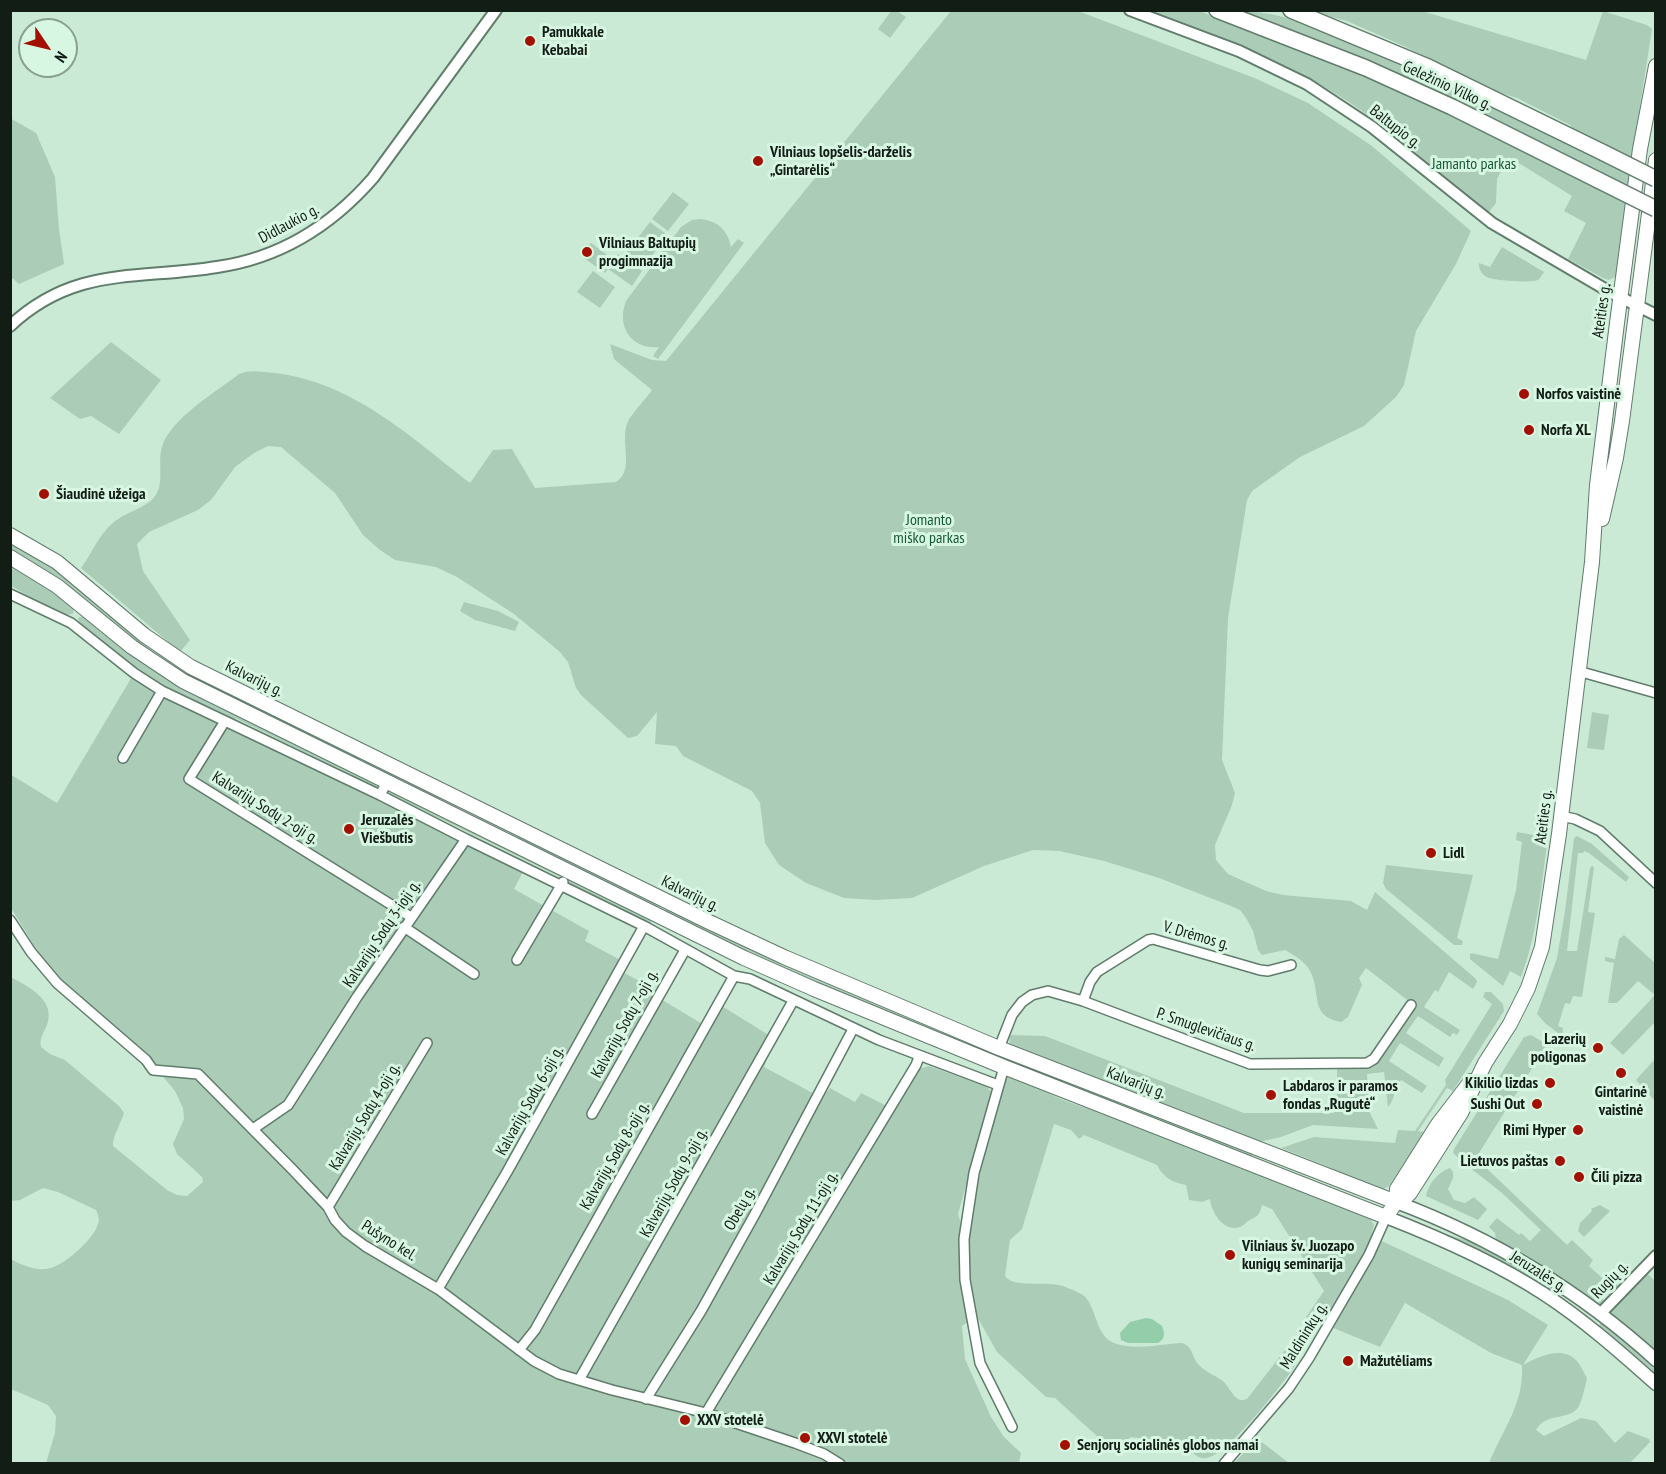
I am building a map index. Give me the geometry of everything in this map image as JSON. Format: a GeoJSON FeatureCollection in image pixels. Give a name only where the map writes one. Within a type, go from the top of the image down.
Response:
{"type":"FeatureCollection","features":[{"type":"Feature","properties":{"kind":"highway","name":"Geležinio Vilko g."},"geometry":{"type":"LineString","coordinates":[[1292,10],[1428,67],[1656,179]]}},
{"type":"Feature","properties":{"kind":"highway","name":"Geležinio Vilko g."},"geometry":{"type":"LineString","coordinates":[[1226,12],[1366,68],[1452,107],[1656,209]]}},
{"type":"Feature","properties":{"kind":"main road","name":"Ateities g."},"geometry":{"type":"LineString","coordinates":[[1386,1217],[1396,1203],[1397,1189],[1402,1180],[1510,1024],[1528,988],[1542,947],[1561,816],[1592,562],[1601,453],[1640,149],[1656,66]]}},
{"type":"Feature","properties":{"kind":"main road"},"geometry":{"type":"LineString","coordinates":[[1640,149],[1656,155]]}},
{"type":"Feature","properties":{"kind":"main road","name":"Ateities g."},"geometry":{"type":"LineString","coordinates":[[1592,562],[1616,458],[1656,160]]}},
{"type":"Feature","properties":{"kind":"main road"},"geometry":{"type":"LineString","coordinates":[[1601,453],[1616,458]]}},
{"type":"Feature","properties":{"kind":"main road","name":"Kalvarijų g."},"geometry":{"type":"LineString","coordinates":[[10,535],[57,562],[144,635],[191,667],[784,957],[999,1048],[1396,1203]]}},
{"type":"Feature","properties":{"kind":"main road","name":"Kalvarijų g."},"geometry":{"type":"LineString","coordinates":[[10,557],[57,586],[132,647],[183,681],[744,958],[999,1065],[1386,1217]]}},
{"type":"Feature","properties":{"kind":"main road"},"geometry":{"type":"LineString","coordinates":[[183,681],[191,667]]}},
{"type":"Feature","properties":{"kind":"main road"},"geometry":{"type":"LineString","coordinates":[[511,843],[518,828]]}},
{"type":"Feature","properties":{"kind":"main road"},"geometry":{"type":"LineString","coordinates":[[999,1048],[999,1065]]}},
{"type":"Feature","properties":{"kind":"main road","name":"Jeruzalės g."},"geometry":{"type":"LineString","coordinates":[[1396,1203],[1477,1237],[1566,1288],[1601,1313],[1656,1360]]}},
{"type":"Feature","properties":{"kind":"main road","name":"Jeruzalės g."},"geometry":{"type":"LineString","coordinates":[[1386,1217],[1466,1251],[1543,1294],[1590,1327],[1656,1383]]}},
{"type":"Feature","properties":{"kind":"main road","name":"Rugių g."},"geometry":{"type":"LineString","coordinates":[[1590,1327],[1601,1313]]}},
{"type":"Feature","properties":{"kind":"street","name":"Didlaukio g."},"geometry":{"type":"LineString","coordinates":[[10,326],[43,301],[88,282],[111,277],[201,269],[239,263],[272,253],[321,226],[351,201],[373,178],[496,10]]}},
{"type":"Feature","properties":{"kind":"street","name":"Baltupio g."},"geometry":{"type":"LineString","coordinates":[[1130,10],[1239,51],[1307,84],[1372,127],[1492,223],[1635,306],[1656,315]]}},
{"type":"Feature","properties":{"kind":"street"},"geometry":{"type":"LineString","coordinates":[[10,594],[71,623],[134,673],[162,691],[562,885],[644,926],[734,976],[750,979],[853,1029],[919,1057],[999,1085]]}},
{"type":"Feature","properties":{"kind":"street"},"geometry":{"type":"LineString","coordinates":[[71,623],[83,608]]}},
{"type":"Feature","properties":{"kind":"street"},"geometry":{"type":"LineString","coordinates":[[1578,671],[1656,693]]}},
{"type":"Feature","properties":{"kind":"street"},"geometry":{"type":"LineString","coordinates":[[123,758],[162,691]]}},
{"type":"Feature","properties":{"kind":"street","name":"Kalvarijų Sodų 2-oji g."},"geometry":{"type":"LineString","coordinates":[[225,721],[189,779],[411,917]]}},
{"type":"Feature","properties":{"kind":"street"},"geometry":{"type":"LineString","coordinates":[[380,795],[387,782]]}},
{"type":"Feature","properties":{"kind":"street"},"geometry":{"type":"LineString","coordinates":[[1561,816],[1575,819],[1600,831],[1656,884]]}},
{"type":"Feature","properties":{"kind":"street","name":"Kalvarijų Sodų 3-ioji g."},"geometry":{"type":"LineString","coordinates":[[253,1129],[288,1105],[404,927],[466,840]]}},
{"type":"Feature","properties":{"kind":"street"},"geometry":{"type":"LineString","coordinates":[[518,960],[568,871]]}},
{"type":"Feature","properties":{"kind":"street","name":"Pušyno kel."},"geometry":{"type":"LineString","coordinates":[[10,920],[31,952],[57,983],[134,1050],[153,1070],[198,1074],[328,1207],[335,1220],[365,1246],[438,1289],[519,1350],[552,1371],[646,1399],[706,1413],[824,1454],[840,1464]]}},
{"type":"Feature","properties":{"kind":"street","name":"Kalvarijų Sodų 6-oji g."},"geometry":{"type":"LineString","coordinates":[[438,1289],[492,1200],[644,926]]}},
{"type":"Feature","properties":{"kind":"street"},"geometry":{"type":"LineString","coordinates":[[404,927],[474,974]]}},
{"type":"Feature","properties":{"kind":"street","name":"V. Drėmos g."},"geometry":{"type":"LineString","coordinates":[[1083,1001],[1090,982],[1097,972],[1153,939],[1260,970],[1277,970],[1292,965]]}},
{"type":"Feature","properties":{"kind":"street","name":"Kalvarijų Sodų 7-oji g."},"geometry":{"type":"LineString","coordinates":[[592,1114],[685,950]]}},
{"type":"Feature","properties":{"kind":"street","name":"Kalvarijų Sodų 8-oji g."},"geometry":{"type":"LineString","coordinates":[[519,1350],[535,1330],[734,976]]}},
{"type":"Feature","properties":{"kind":"street","name":"P. Smuglevičiaus g."},"geometry":{"type":"LineString","coordinates":[[999,1048],[1012,1015],[1022,1002],[1032,995],[1048,991],[1083,1001],[1245,1062],[1256,1064],[1367,1063],[1374,1059],[1412,1005]]}},
{"type":"Feature","properties":{"kind":"street","name":"Kalvarijų Sodų 9-oji g."},"geometry":{"type":"LineString","coordinates":[[579,1380],[793,1001]]}},
{"type":"Feature","properties":{"kind":"street","name":"Obelų g."},"geometry":{"type":"LineString","coordinates":[[646,1399],[700,1311],[755,1214],[853,1029]]}},
{"type":"Feature","properties":{"kind":"street","name":"Kalvarijų Sodų 4-oji g."},"geometry":{"type":"LineString","coordinates":[[328,1207],[427,1043]]}},
{"type":"Feature","properties":{"kind":"street","name":"Kalvarijų Sodų 11-oji g."},"geometry":{"type":"LineString","coordinates":[[706,1413],[919,1057]]}},
{"type":"Feature","properties":{"kind":"street"},"geometry":{"type":"LineString","coordinates":[[999,1065],[999,1085],[974,1173],[964,1239],[965,1280],[980,1363],[1012,1427]]}},
{"type":"Feature","properties":{"kind":"street","name":"Maldininkų g."},"geometry":{"type":"LineString","coordinates":[[1226,1461],[1289,1388],[1309,1358],[1369,1255],[1386,1217]]}},
{"type":"Feature","properties":{"kind":"street","name":"Rugių g."},"geometry":{"type":"LineString","coordinates":[[1601,1313],[1656,1256]]}},
{"type":"Feature","properties":{"kind":"green space"},"geometry":{"type":"Polygon","coordinates":[[[891,11],[897,11],[906,17],[890,38],[878,29],[891,11]]]}},
{"type":"Feature","properties":{"kind":"green space","name":"Jomanto miško parkas"},"geometry":{"type":"Polygon","coordinates":[[[951,11],[1078,11],[1257,79],[1308,103],[1372,146],[1471,231],[1456,264],[1416,331],[1404,385],[1396,397],[1364,426],[1300,457],[1252,491],[1247,500],[1228,618],[1222,760],[1235,793],[1215,845],[1216,860],[1228,874],[1266,891],[1283,895],[1351,901],[1367,910],[1375,892],[1477,982],[1473,989],[1449,972],[1438,992],[1435,990],[1424,1007],[1460,1030],[1457,1035],[1453,1033],[1450,1037],[1418,1016],[1406,1033],[1444,1058],[1439,1067],[1400,1043],[1389,1061],[1427,1086],[1422,1093],[1401,1080],[1388,1107],[1384,1072],[1367,1074],[1369,1111],[1378,1129],[1313,1125],[1281,1137],[1259,1142],[1010,1044],[1009,1035],[1045,1036],[1244,1113],[1334,1113],[1334,1105],[1337,1105],[1337,1069],[1366,1069],[1373,1066],[1415,1006],[1366,968],[1359,978],[1362,985],[1348,1017],[1341,1022],[1331,1019],[1320,1009],[1313,979],[1306,965],[1285,950],[1262,955],[1258,950],[1253,931],[1240,910],[1159,878],[1104,861],[1059,851],[1033,850],[984,866],[912,898],[875,900],[844,898],[806,883],[779,865],[765,843],[760,803],[752,791],[683,756],[676,746],[655,744],[657,712],[637,736],[628,738],[581,695],[576,688],[568,662],[560,652],[514,614],[457,577],[436,567],[395,560],[380,550],[363,535],[335,493],[281,447],[268,446],[254,453],[235,467],[211,500],[198,510],[149,532],[137,544],[143,571],[190,640],[180,652],[81,568],[108,528],[118,519],[147,504],[155,496],[160,485],[162,447],[174,426],[239,374],[248,372],[257,371],[303,378],[355,400],[403,430],[470,483],[493,450],[512,449],[535,488],[616,482],[625,471],[627,424],[652,390],[614,359],[610,344],[652,360],[666,361],[951,11]]]}},
{"type":"Feature","properties":{"kind":"green space","name":"Jamanto parkas"},"geometry":{"type":"Polygon","coordinates":[[[1149,11],[1199,11],[1355,70],[1508,141],[1627,203],[1617,276],[1609,280],[1603,278],[1568,259],[1586,223],[1564,211],[1572,196],[1509,157],[1497,179],[1496,203],[1487,212],[1392,134],[1335,93],[1257,53],[1149,11]]]}},
{"type":"Feature","properties":{"kind":"green space"},"geometry":{"type":"Polygon","coordinates":[[[1235,11],[1286,17],[1400,62],[1499,108],[1630,174],[1628,186],[1450,100],[1235,11]]]}},
{"type":"Feature","properties":{"kind":"green space"},"geometry":{"type":"Polygon","coordinates":[[[1308,11],[1422,11],[1586,60],[1603,11],[1647,25],[1652,29],[1632,158],[1577,133],[1570,125],[1517,98],[1491,90],[1406,47],[1347,21],[1308,11]]]}},
{"type":"Feature","properties":{"kind":"green space"},"geometry":{"type":"Polygon","coordinates":[[[10,118],[36,133],[55,177],[64,264],[19,284],[11,277],[10,118]]]}},
{"type":"Feature","properties":{"kind":"green space"},"geometry":{"type":"Polygon","coordinates":[[[673,192],[689,204],[668,231],[652,219],[673,192]]]}},
{"type":"Feature","properties":{"kind":"green space"},"geometry":{"type":"Polygon","coordinates":[[[692,220],[711,221],[721,227],[731,247],[738,239],[744,243],[658,359],[653,356],[659,347],[641,345],[628,335],[623,310],[626,301],[681,227],[692,220]]]}},
{"type":"Feature","properties":{"kind":"green space"},"geometry":{"type":"Polygon","coordinates":[[[650,222],[667,235],[645,265],[627,252],[650,222]]]}},
{"type":"Feature","properties":{"kind":"green space"},"geometry":{"type":"Polygon","coordinates":[[[591,243],[614,260],[618,254],[642,271],[632,286],[608,269],[605,273],[581,256],[591,243]]]}},
{"type":"Feature","properties":{"kind":"green space"},"geometry":{"type":"Polygon","coordinates":[[[1502,247],[1544,272],[1541,277],[1534,281],[1519,281],[1485,276],[1480,270],[1479,263],[1490,267],[1502,247]]]}},
{"type":"Feature","properties":{"kind":"green space"},"geometry":{"type":"Polygon","coordinates":[[[593,271],[615,287],[600,308],[577,292],[593,271]]]}},
{"type":"Feature","properties":{"kind":"green space"},"geometry":{"type":"Polygon","coordinates":[[[111,342],[161,380],[119,434],[91,416],[80,419],[50,398],[111,342]]]}},
{"type":"Feature","properties":{"kind":"green space"},"geometry":{"type":"Polygon","coordinates":[[[10,541],[56,569],[176,667],[151,649],[127,636],[43,569],[11,551],[10,541]]]}},
{"type":"Feature","properties":{"kind":"green space"},"geometry":{"type":"Polygon","coordinates":[[[10,566],[34,578],[74,606],[73,614],[50,609],[11,586],[10,566]]]}},
{"type":"Feature","properties":{"kind":"green space"},"geometry":{"type":"Polygon","coordinates":[[[464,602],[498,611],[519,622],[515,631],[475,620],[460,611],[464,602]]]}},
{"type":"Feature","properties":{"kind":"green space"},"geometry":{"type":"Polygon","coordinates":[[[85,615],[127,649],[378,786],[235,718],[233,720],[158,685],[130,666],[79,623],[78,618],[85,615]]]}},
{"type":"Feature","properties":{"kind":"green space"},"geometry":{"type":"Polygon","coordinates":[[[133,675],[524,870],[514,889],[589,931],[585,941],[626,963],[623,972],[662,994],[659,998],[704,1025],[717,1003],[775,1039],[764,1067],[822,1098],[830,1088],[855,1102],[861,1093],[895,1110],[919,1069],[929,1066],[987,1087],[992,1093],[958,1214],[961,1224],[968,1222],[1004,1080],[1010,1073],[1066,1101],[1112,1114],[1369,1216],[1374,1225],[1371,1236],[1508,1300],[1548,1325],[1523,1365],[1543,1356],[1557,1353],[1571,1356],[1577,1361],[1587,1378],[1579,1406],[1570,1414],[1546,1420],[1536,1430],[1544,1436],[1581,1418],[1596,1421],[1615,1443],[1628,1431],[1649,1439],[1650,1442],[1630,1463],[1489,1463],[1512,1416],[1520,1392],[1522,1365],[1491,1353],[1405,1303],[1380,1347],[1306,1317],[1324,1291],[1272,1209],[1262,1205],[1257,1216],[1242,1226],[1229,1227],[1219,1220],[1210,1199],[1202,1202],[1189,1200],[1186,1185],[1169,1179],[1157,1165],[1084,1135],[1079,1139],[1071,1130],[1054,1124],[1022,1229],[1010,1240],[1005,1276],[1009,1280],[1023,1283],[1056,1284],[1083,1295],[1091,1305],[1105,1337],[1117,1344],[1132,1347],[1182,1343],[1186,1345],[1201,1367],[1223,1381],[1241,1400],[1247,1399],[1285,1350],[1292,1351],[1295,1356],[1296,1362],[1293,1369],[1276,1391],[1239,1434],[1215,1454],[1200,1458],[1180,1446],[1131,1437],[1119,1445],[1109,1447],[1055,1398],[1046,1397],[997,1352],[979,1320],[972,1319],[962,1326],[965,1359],[991,1417],[1004,1437],[1021,1453],[1019,1463],[46,1463],[55,1433],[56,1416],[48,1405],[11,1389],[11,1259],[32,1268],[41,1269],[60,1264],[84,1245],[95,1230],[99,1218],[96,1210],[58,1192],[43,1188],[20,1200],[11,1201],[11,977],[39,995],[48,1008],[49,1016],[41,1038],[41,1047],[50,1054],[65,1060],[119,1106],[124,1113],[115,1134],[113,1146],[167,1190],[177,1195],[187,1196],[203,1182],[202,1177],[177,1154],[173,1144],[184,1119],[183,1108],[175,1091],[149,1060],[60,979],[40,955],[11,908],[10,774],[57,803],[133,675]]]}},
{"type":"Feature","properties":{"kind":"green space"},"geometry":{"type":"Polygon","coordinates":[[[198,678],[506,829],[449,802],[413,789],[197,683],[198,678]]]}},
{"type":"Feature","properties":{"kind":"green space"},"geometry":{"type":"Polygon","coordinates":[[[1592,712],[1609,715],[1604,750],[1587,748],[1592,712]]]}},
{"type":"Feature","properties":{"kind":"green space"},"geometry":{"type":"Polygon","coordinates":[[[388,789],[560,874],[560,877],[386,792],[388,789]]]}},
{"type":"Feature","properties":{"kind":"green space"},"geometry":{"type":"Polygon","coordinates":[[[1517,832],[1545,837],[1547,845],[1531,945],[1521,977],[1510,971],[1503,986],[1470,959],[1470,955],[1471,953],[1498,959],[1516,890],[1522,842],[1516,840],[1517,832]]]}},
{"type":"Feature","properties":{"kind":"green space"},"geometry":{"type":"Polygon","coordinates":[[[518,835],[660,903],[657,909],[517,840],[518,835]]]}},
{"type":"Feature","properties":{"kind":"green space"},"geometry":{"type":"Polygon","coordinates":[[[1577,836],[1592,844],[1629,877],[1626,882],[1589,853],[1584,851],[1578,853],[1567,951],[1577,951],[1592,866],[1594,867],[1588,912],[1595,913],[1582,997],[1573,996],[1570,1004],[1565,1003],[1558,1026],[1563,1028],[1562,1036],[1537,1014],[1557,958],[1574,838],[1577,836]]]}},
{"type":"Feature","properties":{"kind":"green space"},"geometry":{"type":"Polygon","coordinates":[[[1386,865],[1473,875],[1457,938],[1463,941],[1462,945],[1454,945],[1386,889],[1383,883],[1386,865]]]}},
{"type":"Feature","properties":{"kind":"green space"},"geometry":{"type":"Polygon","coordinates":[[[571,878],[653,918],[650,925],[671,935],[668,936],[568,886],[567,882],[571,878]]]}},
{"type":"Feature","properties":{"kind":"green space"},"geometry":{"type":"Polygon","coordinates":[[[668,907],[968,1042],[949,1038],[774,966],[665,913],[668,907]]]}},
{"type":"Feature","properties":{"kind":"green space"},"geometry":{"type":"Polygon","coordinates":[[[1624,935],[1655,963],[1656,1021],[1623,1055],[1610,1043],[1655,995],[1638,981],[1617,1003],[1608,1003],[1614,963],[1605,961],[1605,957],[1615,959],[1619,939],[1624,935]]]}},
{"type":"Feature","properties":{"kind":"green space"},"geometry":{"type":"Polygon","coordinates":[[[1485,992],[1491,992],[1503,1004],[1504,1011],[1453,1091],[1447,1088],[1418,1131],[1426,1132],[1389,1186],[1382,1190],[1354,1182],[1329,1167],[1281,1148],[1314,1137],[1395,1143],[1398,1130],[1415,1131],[1446,1085],[1445,1080],[1492,1004],[1483,997],[1485,992]]]}},
{"type":"Feature","properties":{"kind":"green space"},"geometry":{"type":"Polygon","coordinates":[[[1531,1035],[1546,1046],[1479,1153],[1485,1158],[1481,1163],[1567,1245],[1572,1240],[1593,1260],[1589,1266],[1612,1287],[1616,1283],[1618,1288],[1615,1292],[1607,1289],[1601,1295],[1604,1302],[1601,1306],[1541,1266],[1496,1242],[1495,1233],[1489,1227],[1497,1218],[1530,1241],[1541,1230],[1502,1193],[1453,1153],[1524,1037],[1531,1035]]]}},
{"type":"Feature","properties":{"kind":"green space"},"geometry":{"type":"Polygon","coordinates":[[[1655,1059],[1655,1101],[1636,1080],[1655,1059]]]}},
{"type":"Feature","properties":{"kind":"green space"},"geometry":{"type":"Polygon","coordinates":[[[1025,1066],[1057,1079],[1075,1082],[1253,1153],[1252,1156],[1250,1158],[1024,1068],[1025,1066]]]}},
{"type":"Feature","properties":{"kind":"green space"},"geometry":{"type":"Polygon","coordinates":[[[1450,1168],[1453,1178],[1448,1189],[1454,1200],[1465,1203],[1474,1197],[1487,1209],[1478,1220],[1426,1196],[1434,1179],[1441,1172],[1450,1168]]]}},
{"type":"Feature","properties":{"kind":"green space"},"geometry":{"type":"Polygon","coordinates":[[[1600,1205],[1610,1211],[1584,1237],[1578,1231],[1580,1223],[1592,1211],[1591,1209],[1600,1205]]]}},
{"type":"Feature","properties":{"kind":"green space"},"geometry":{"type":"Polygon","coordinates":[[[1412,1220],[1481,1245],[1535,1275],[1584,1309],[1559,1294],[1411,1222],[1412,1220]]]}},
{"type":"Feature","properties":{"kind":"green space"},"geometry":{"type":"Polygon","coordinates":[[[1646,1272],[1655,1281],[1655,1355],[1610,1313],[1646,1272]]]}},
{"type":"Feature","properties":{"kind":"green space"},"geometry":{"type":"Polygon","coordinates":[[[1603,1322],[1655,1367],[1655,1377],[1599,1327],[1603,1322]]]}},
{"type":"Feature","properties":{"kind":"green space"},"geometry":{"type":"Polygon","coordinates":[[[1255,1441],[1263,1443],[1289,1463],[1234,1463],[1255,1441]]]}},
{"type":"Feature","properties":{"kind":"shaded area"},"geometry":{"type":"Polygon","coordinates":[[[1146,1318],[1162,1326],[1164,1336],[1162,1340],[1158,1343],[1128,1343],[1121,1340],[1120,1333],[1130,1322],[1146,1318]]]}},
{"type":"Feature","properties":{"kind":"place","name":"Pamukkale Kebabai"},"geometry":{"type":"Point","coordinates":[530,41]}},
{"type":"Feature","properties":{"kind":"place","name":"Vilniaus lopšelis-darželis „Gintarėlis“"},"geometry":{"type":"Point","coordinates":[758,161]}},
{"type":"Feature","properties":{"kind":"place","name":"Vilniaus Baltupių progimnazija"},"geometry":{"type":"Point","coordinates":[587,252]}},
{"type":"Feature","properties":{"kind":"place","name":"Norfos vaistinė"},"geometry":{"type":"Point","coordinates":[1524,394]}},
{"type":"Feature","properties":{"kind":"place","name":"Norfa XL"},"geometry":{"type":"Point","coordinates":[1529,430]}},
{"type":"Feature","properties":{"kind":"place","name":"Šiaudinė užeiga"},"geometry":{"type":"Point","coordinates":[44,494]}},
{"type":"Feature","properties":{"kind":"place","name":"Jeruzalės Viešbutis"},"geometry":{"type":"Point","coordinates":[349,829]}},
{"type":"Feature","properties":{"kind":"place","name":"Lidl"},"geometry":{"type":"Point","coordinates":[1431,853]}},
{"type":"Feature","properties":{"kind":"place","name":"Lazerių poligonas"},"geometry":{"type":"Point","coordinates":[1598,1048]}},
{"type":"Feature","properties":{"kind":"place","name":"Gintarinė vaistinė"},"geometry":{"type":"Point","coordinates":[1621,1073]}},
{"type":"Feature","properties":{"kind":"place","name":"Kikilio lizdas"},"geometry":{"type":"Point","coordinates":[1550,1083]}},
{"type":"Feature","properties":{"kind":"place","name":"Labdaros ir paramos fondas „Rugutė“"},"geometry":{"type":"Point","coordinates":[1271,1095]}},
{"type":"Feature","properties":{"kind":"place","name":"Sushi Out"},"geometry":{"type":"Point","coordinates":[1537,1104]}},
{"type":"Feature","properties":{"kind":"place","name":"Rimi Hyper"},"geometry":{"type":"Point","coordinates":[1578,1130]}},
{"type":"Feature","properties":{"kind":"place","name":"Lietuvos paštas"},"geometry":{"type":"Point","coordinates":[1560,1161]}},
{"type":"Feature","properties":{"kind":"place","name":"Čili pizza"},"geometry":{"type":"Point","coordinates":[1579,1177]}},
{"type":"Feature","properties":{"kind":"place","name":"Vilniaus šv. Juozapo kunigų seminarija"},"geometry":{"type":"Point","coordinates":[1230,1255]}},
{"type":"Feature","properties":{"kind":"place","name":"Mažutėliams"},"geometry":{"type":"Point","coordinates":[1348,1361]}},
{"type":"Feature","properties":{"kind":"place","name":"XXV stotelė"},"geometry":{"type":"Point","coordinates":[685,1420]}},
{"type":"Feature","properties":{"kind":"place","name":"XXVI stotelė"},"geometry":{"type":"Point","coordinates":[805,1438]}},
{"type":"Feature","properties":{"kind":"place","name":"Senjorų socialinės globos namai"},"geometry":{"type":"Point","coordinates":[1065,1445]}}]}
